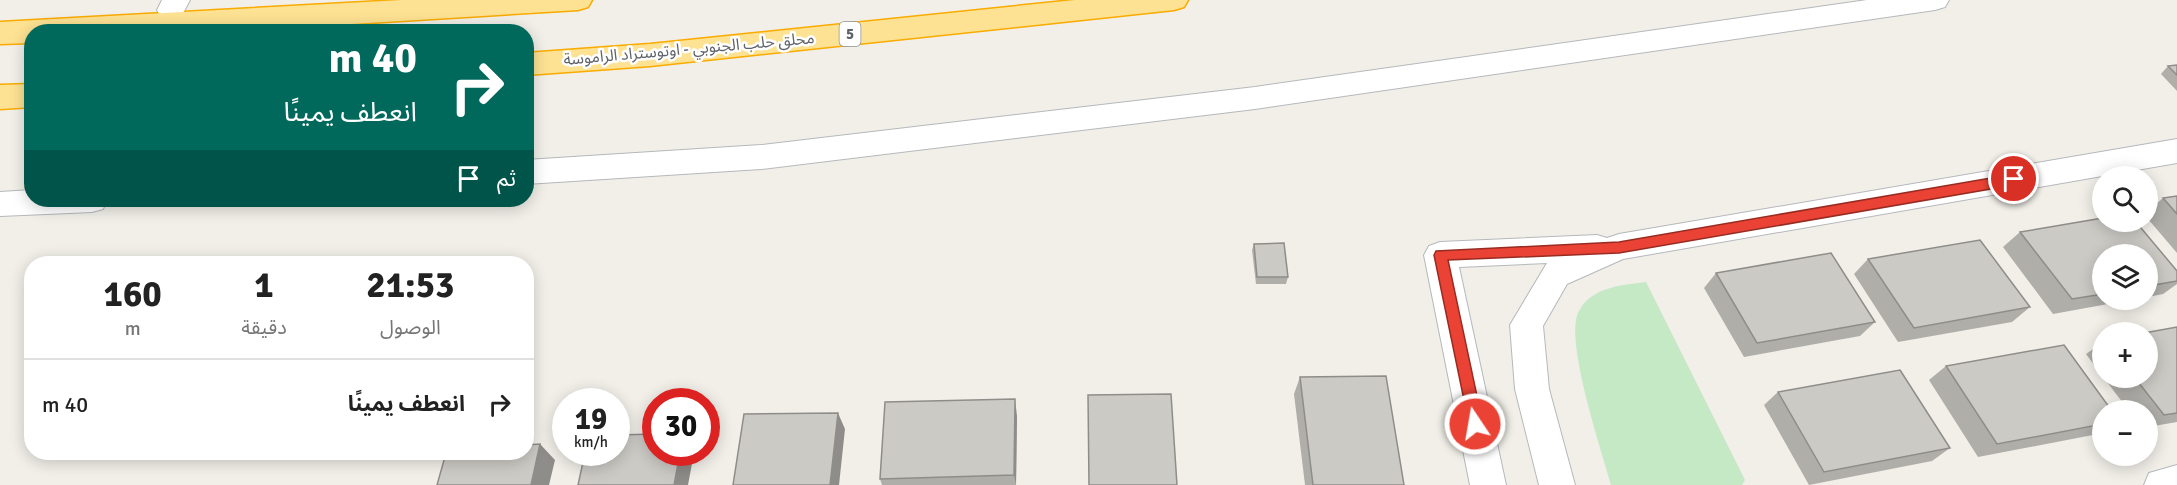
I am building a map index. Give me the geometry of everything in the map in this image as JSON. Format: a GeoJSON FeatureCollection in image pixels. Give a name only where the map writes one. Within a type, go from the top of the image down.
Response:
{"type":"FeatureCollection","features":[{"type":"Feature","properties":{"kind":"highway"},"geometry":{"type":"LineString","coordinates":[[169,24],[578,0]]}},
{"type":"Feature","properties":{"kind":"highway","name":"محلق حلب الجنوبي - اوتوستراد الراموسة"},"geometry":{"type":"LineString","coordinates":[[534,63],[650,55],[1174,0]]}},
{"type":"Feature","properties":{"kind":"highway"},"geometry":{"type":"LineString","coordinates":[[0,33],[24,32]]}},
{"type":"Feature","properties":{"kind":"highway"},"geometry":{"type":"LineString","coordinates":[[0,97],[24,96]]}},
{"type":"Feature","properties":{"kind":"street"},"geometry":{"type":"LineString","coordinates":[[534,171],[761,157],[1243,99],[1935,0]]}},
{"type":"Feature","properties":{"kind":"street"},"geometry":{"type":"LineString","coordinates":[[1488,485],[1440,255],[1619,247],[2177,151]]}},
{"type":"Feature","properties":{"kind":"street"},"geometry":{"type":"LineString","coordinates":[[0,204],[24,203]]}},
{"type":"Feature","properties":{"kind":"street"},"geometry":{"type":"LineString","coordinates":[[1557,485],[1532,388],[1526,325],[1556,274],[1619,247]]}},
{"type":"Feature","properties":{"kind":"green space"},"geometry":{"type":"Polygon","coordinates":[[[1646,282],[1745,480],[1742,485],[1611,485],[1580,372],[1575,328],[1578,313],[1590,298],[1608,289],[1646,282]]]}},
{"type":"Feature","properties":{"kind":"building"},"geometry":{"type":"Polygon","coordinates":[[[2177,65],[2177,75],[2168,66],[2177,65]]]}},
{"type":"Feature","properties":{"kind":"building"},"geometry":{"type":"Polygon","coordinates":[[[2177,196],[2177,214],[2163,198],[2177,196]]]}},
{"type":"Feature","properties":{"kind":"building"},"geometry":{"type":"Polygon","coordinates":[[[2092,220],[2092,232],[2144,232],[2154,244],[2092,244],[2092,296],[2072,299],[2020,232],[2092,220]]]}},
{"type":"Feature","properties":{"kind":"building"},"geometry":{"type":"Polygon","coordinates":[[[1980,240],[2030,307],[1914,328],[1868,259],[1980,240]]]}},
{"type":"Feature","properties":{"kind":"building"},"geometry":{"type":"Polygon","coordinates":[[[1284,243],[1288,277],[1257,277],[1254,244],[1284,243]]]}},
{"type":"Feature","properties":{"kind":"building"},"geometry":{"type":"Polygon","coordinates":[[[2158,248],[2177,271],[2177,281],[2158,284],[2158,248]]]}},
{"type":"Feature","properties":{"kind":"building"},"geometry":{"type":"Polygon","coordinates":[[[1831,253],[1875,322],[1757,343],[1716,273],[1831,253]]]}},
{"type":"Feature","properties":{"kind":"building"},"geometry":{"type":"Polygon","coordinates":[[[2177,327],[2177,413],[2164,415],[2158,407],[2158,400],[2152,400],[2143,388],[2158,388],[2158,330],[2177,327]]]}},
{"type":"Feature","properties":{"kind":"building"},"geometry":{"type":"Polygon","coordinates":[[[2064,345],[2092,384],[2092,388],[2095,388],[2104,400],[2092,400],[2092,426],[1997,444],[1946,366],[2064,345]]]}},
{"type":"Feature","properties":{"kind":"building"},"geometry":{"type":"Polygon","coordinates":[[[1900,370],[1950,448],[1824,472],[1778,392],[1900,370]]]}},
{"type":"Feature","properties":{"kind":"building"},"geometry":{"type":"Polygon","coordinates":[[[1386,376],[1404,485],[1313,485],[1300,377],[1386,376]]]}},
{"type":"Feature","properties":{"kind":"building"},"geometry":{"type":"Polygon","coordinates":[[[1171,394],[1177,485],[1089,485],[1088,395],[1171,394]]]}},
{"type":"Feature","properties":{"kind":"building"},"geometry":{"type":"Polygon","coordinates":[[[1015,399],[1014,475],[880,479],[885,402],[1015,399]]]}},
{"type":"Feature","properties":{"kind":"building"},"geometry":{"type":"Polygon","coordinates":[[[838,413],[830,485],[733,485],[744,414],[838,413]]]}},
{"type":"Feature","properties":{"kind":"building"},"geometry":{"type":"Polygon","coordinates":[[[642,434],[642,466],[678,466],[674,485],[578,485],[582,466],[630,466],[630,435],[642,434]]]}},
{"type":"Feature","properties":{"kind":"building"},"geometry":{"type":"Polygon","coordinates":[[[534,444],[540,444],[531,485],[437,485],[444,460],[534,460],[534,444]]]}},
{"type":"Feature","properties":{"kind":"route"},"geometry":{"type":"LineString","coordinates":[[1475,424],[1440,255],[1619,247],[2014,179]]}}]}
